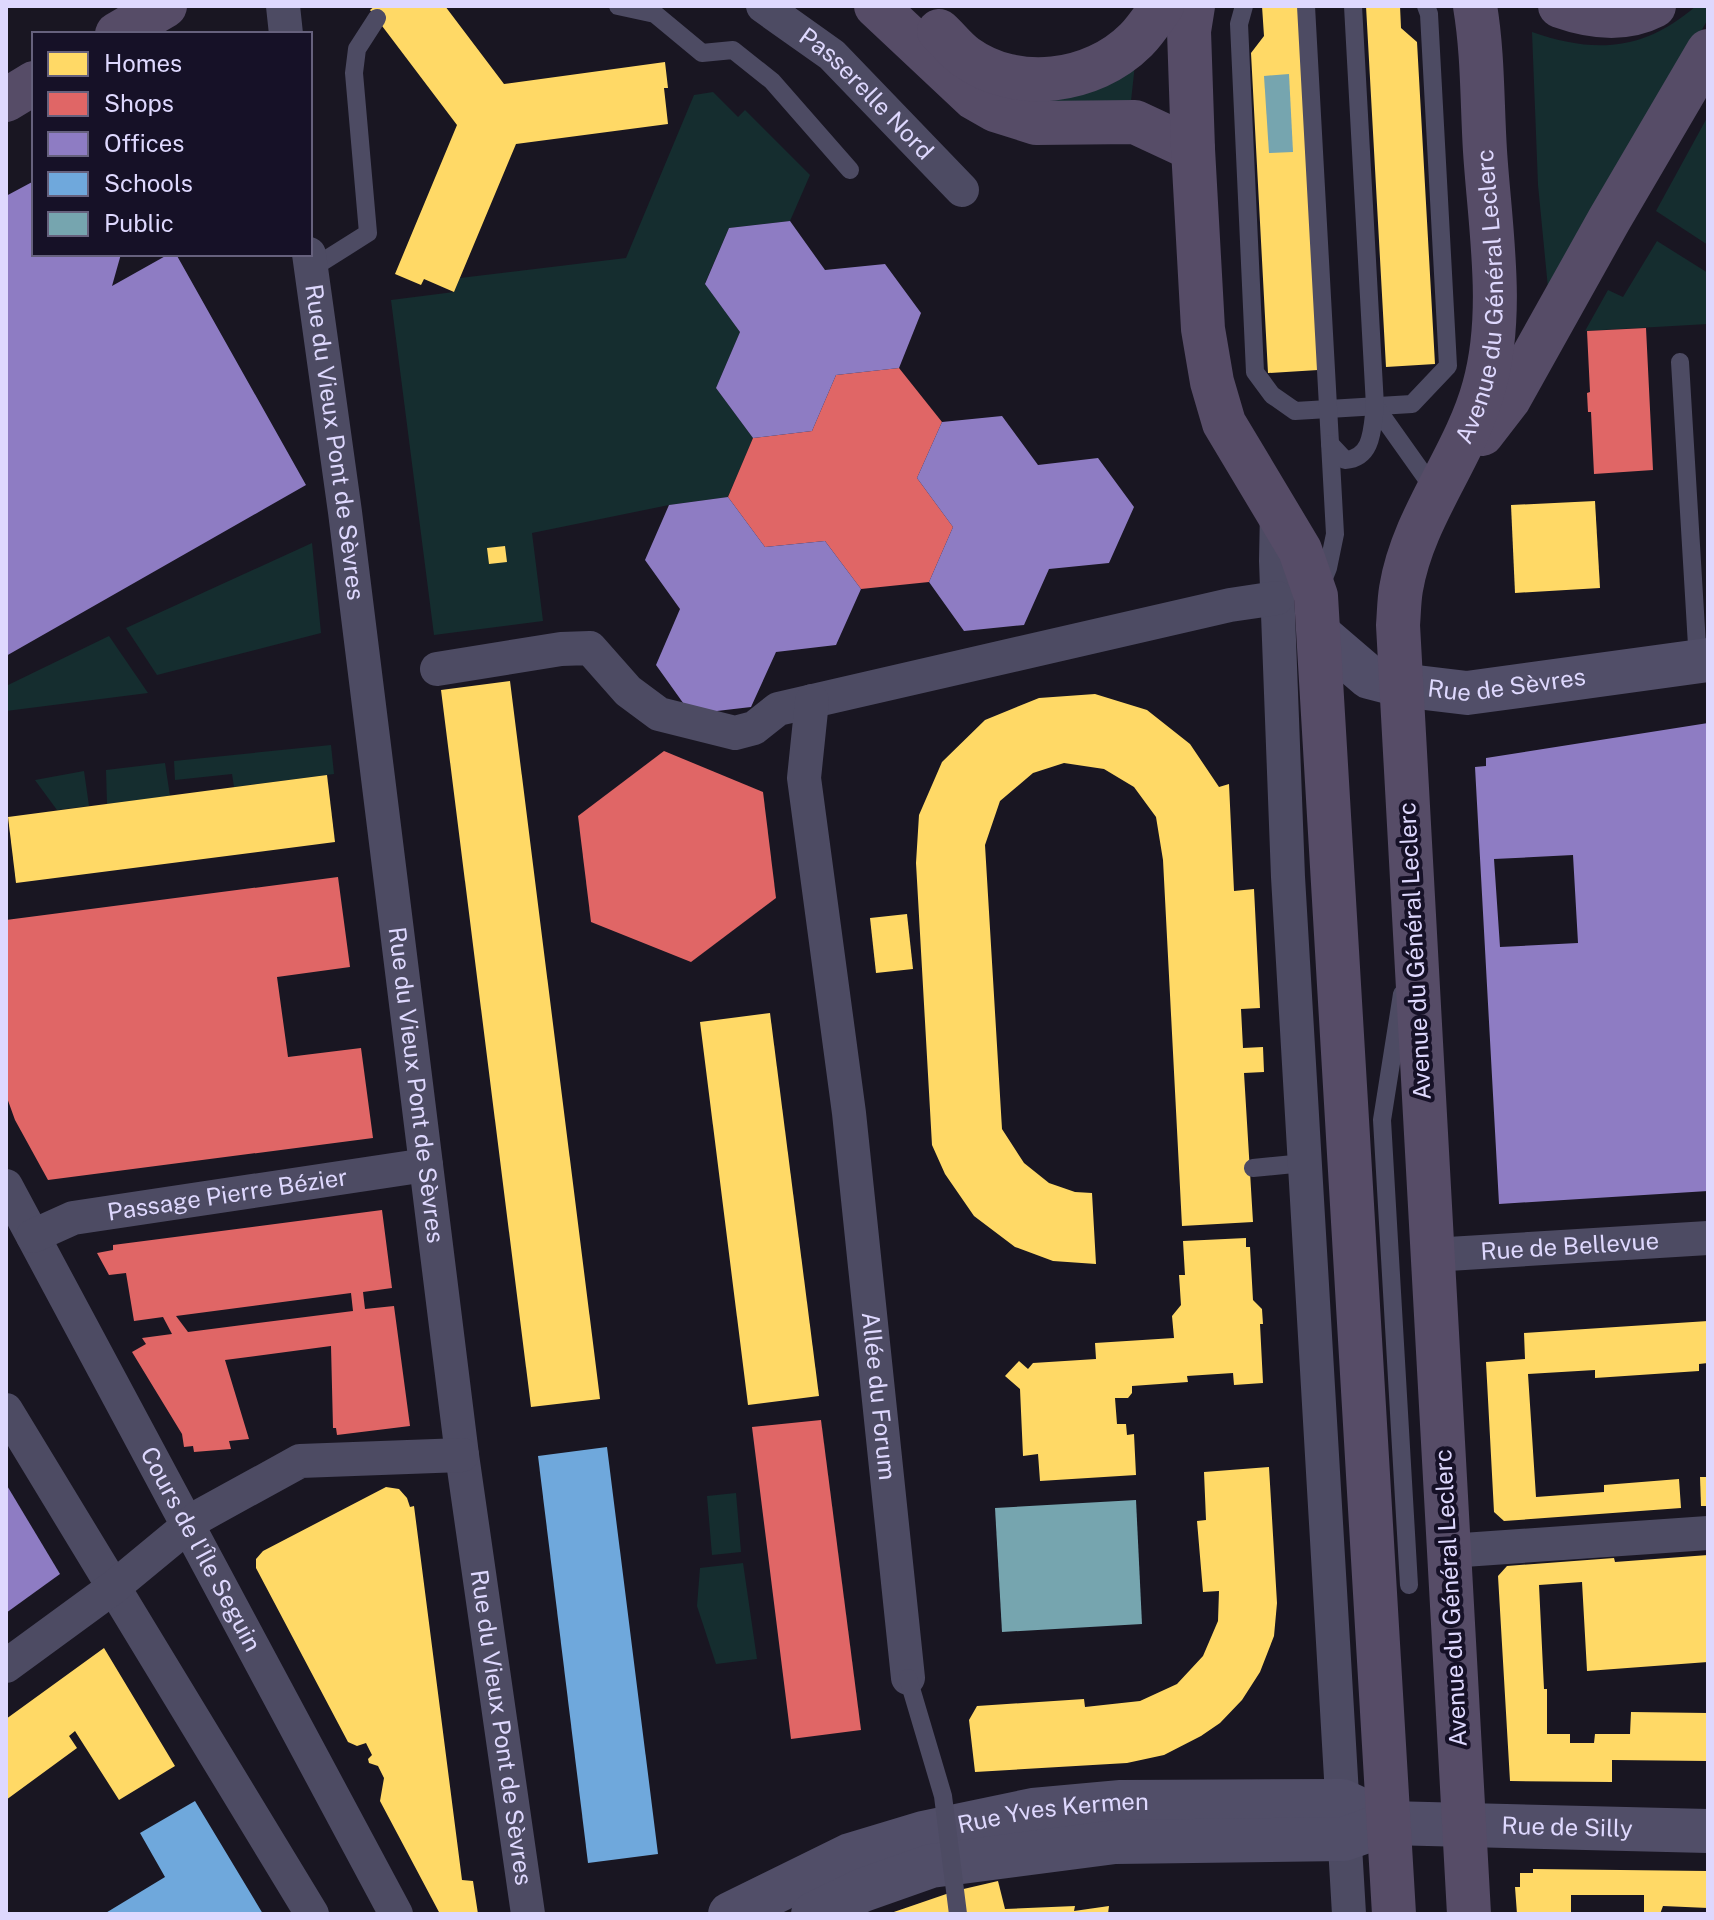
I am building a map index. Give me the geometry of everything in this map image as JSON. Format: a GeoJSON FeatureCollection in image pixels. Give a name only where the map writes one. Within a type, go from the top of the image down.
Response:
{"type":"FeatureCollection","features":[{"type":"Feature","properties":{"kind":"main road"},"geometry":{"type":"LineString","coordinates":[[120,32],[165,6]]}},
{"type":"Feature","properties":{"kind":"main road"},"geometry":{"type":"LineString","coordinates":[[876,6],[974,98],[995,110],[1036,123],[1135,122],[1193,149]]}},
{"type":"Feature","properties":{"kind":"main road"},"geometry":{"type":"LineString","coordinates":[[915,6],[965,57],[1000,74],[1032,81],[1072,76],[1102,63],[1134,42],[1162,6]]}},
{"type":"Feature","properties":{"kind":"main road","name":"Avenue du Général Leclerc"},"geometry":{"type":"LineString","coordinates":[[1193,6],[1189,31],[1203,329],[1212,382],[1224,423],[1300,550],[1427,1823],[1469,1914]]}},
{"type":"Feature","properties":{"kind":"main road","name":"Avenue du Général Leclerc"},"geometry":{"type":"LineString","coordinates":[[1394,1914],[1427,1823],[1449,1551],[1398,625],[1401,588],[1412,549],[1458,454],[1484,389],[1491,357],[1493,266],[1475,6]]}},
{"type":"Feature","properties":{"kind":"main road"},"geometry":{"type":"LineString","coordinates":[[1560,6],[1595,15],[1617,16],[1654,6]]}},
{"type":"Feature","properties":{"kind":"main road"},"geometry":{"type":"LineString","coordinates":[[1437,493],[1509,399],[1708,51]]}},
{"type":"Feature","properties":{"kind":"main road"},"geometry":{"type":"LineString","coordinates":[[6,100],[32,84]]}},
{"type":"Feature","properties":{"kind":"street"},"geometry":{"type":"LineString","coordinates":[[283,6],[286,32]]}},
{"type":"Feature","properties":{"kind":"street","name":"Passerelle Nord"},"geometry":{"type":"LineString","coordinates":[[763,6],[832,55],[962,190]]}},
{"type":"Feature","properties":{"kind":"street","name":"Rue du Vieux Pont de Sèvres"},"geometry":{"type":"LineString","coordinates":[[310,262],[345,512],[462,1455],[528,1914]]}},
{"type":"Feature","properties":{"kind":"street"},"geometry":{"type":"LineString","coordinates":[[437,669],[561,649],[590,648],[628,691],[659,714],[735,733],[754,728],[778,709],[1230,605],[1305,610]]}},
{"type":"Feature","properties":{"kind":"street","name":"Rue de Sèvres"},"geometry":{"type":"LineString","coordinates":[[1305,610],[1369,677],[1400,685],[1467,693],[1703,661]]}},
{"type":"Feature","properties":{"kind":"street","name":"Avenue du Général Leclerc"},"geometry":{"type":"LineString","coordinates":[[1305,610],[1286,838],[1349,1914]]}},
{"type":"Feature","properties":{"kind":"street","name":"Allée du Forum"},"geometry":{"type":"LineString","coordinates":[[812,701],[804,778],[849,1113],[908,1678]]}},
{"type":"Feature","properties":{"kind":"street","name":"Passage Pierre Bézier"},"geometry":{"type":"LineString","coordinates":[[33,1236],[73,1218],[426,1165]]}},
{"type":"Feature","properties":{"kind":"street","name":"Cours de l'Île Seguin"},"geometry":{"type":"LineString","coordinates":[[6,1186],[396,1914]]}},
{"type":"Feature","properties":{"kind":"street","name":"Rue de Bellevue"},"geometry":{"type":"LineString","coordinates":[[1432,1255],[1708,1238]]}},
{"type":"Feature","properties":{"kind":"street"},"geometry":{"type":"LineString","coordinates":[[6,1410],[312,1914]]}},
{"type":"Feature","properties":{"kind":"street"},"geometry":{"type":"LineString","coordinates":[[6,1666],[114,1587],[200,1516],[300,1461],[462,1455]]}},
{"type":"Feature","properties":{"kind":"street"},"geometry":{"type":"LineString","coordinates":[[1449,1551],[1708,1533]]}},
{"type":"Feature","properties":{"kind":"street","name":"Rue Yves Kermen"},"geometry":{"type":"LineString","coordinates":[[730,1914],[850,1855],[923,1833],[1033,1810],[1121,1802],[1343,1820],[1427,1823]]}},
{"type":"Feature","properties":{"kind":"street","name":"Rue Yves Kermen"},"geometry":{"type":"LineString","coordinates":[[813,1914],[863,1890],[931,1866],[1115,1842],[1343,1820]]}},
{"type":"Feature","properties":{"kind":"street","name":"Rue de Silly"},"geometry":{"type":"LineString","coordinates":[[1427,1823],[1708,1831]]}},
{"type":"Feature","properties":{"kind":"lane"},"geometry":{"type":"LineString","coordinates":[[618,6],[655,14],[702,53],[733,50],[772,81],[850,170]]}},
{"type":"Feature","properties":{"kind":"lane"},"geometry":{"type":"LineString","coordinates":[[1244,6],[1239,24],[1255,372],[1272,395],[1295,411],[1412,404],[1448,366],[1429,14],[1426,6]]}},
{"type":"Feature","properties":{"kind":"lane"},"geometry":{"type":"LineString","coordinates":[[1305,610],[1328,568],[1335,534],[1306,6]]}},
{"type":"Feature","properties":{"kind":"lane"},"geometry":{"type":"LineString","coordinates":[[1330,444],[1345,460],[1364,454],[1375,406],[1353,6]]}},
{"type":"Feature","properties":{"kind":"lane"},"geometry":{"type":"LineString","coordinates":[[310,262],[368,233],[354,73],[357,49],[377,18]]}},
{"type":"Feature","properties":{"kind":"lane"},"geometry":{"type":"LineString","coordinates":[[1680,362],[1703,661]]}},
{"type":"Feature","properties":{"kind":"lane"},"geometry":{"type":"LineString","coordinates":[[1375,406],[1437,493]]}},
{"type":"Feature","properties":{"kind":"lane"},"geometry":{"type":"LineString","coordinates":[[1409,1585],[1382,1120],[1413,922]]}},
{"type":"Feature","properties":{"kind":"lane"},"geometry":{"type":"LineString","coordinates":[[1253,1168],[1304,1163]]}},
{"type":"Feature","properties":{"kind":"lane"},"geometry":{"type":"LineString","coordinates":[[908,1678],[943,1796],[958,1914]]}},
{"type":"Feature","properties":{"kind":"green space"},"geometry":{"type":"Polygon","coordinates":[[[1696,6],[1708,6],[1708,19],[1597,213],[1548,288],[1538,185],[1532,32],[1577,44],[1618,44],[1657,32],[1696,6]]]}},
{"type":"Feature","properties":{"kind":"green space"},"geometry":{"type":"Polygon","coordinates":[[[1136,55],[1131,101],[1042,105],[974,73],[1136,55]]]}},
{"type":"Feature","properties":{"kind":"green space"},"geometry":{"type":"Polygon","coordinates":[[[713,92],[738,117],[745,110],[810,175],[790,221],[729,228],[705,283],[740,332],[716,388],[753,438],[728,497],[669,505],[532,533],[543,621],[434,635],[391,300],[454,292],[460,278],[626,258],[694,95],[713,92]]]}},
{"type":"Feature","properties":{"kind":"green space"},"geometry":{"type":"Polygon","coordinates":[[[1708,116],[1708,245],[1656,211],[1708,116]]]}},
{"type":"Feature","properties":{"kind":"green space"},"geometry":{"type":"Polygon","coordinates":[[[1657,241],[1708,273],[1708,324],[1585,331],[1608,290],[1623,297],[1657,241]]]}},
{"type":"Feature","properties":{"kind":"green space"},"geometry":{"type":"Polygon","coordinates":[[[312,543],[321,633],[157,675],[126,628],[312,543]]]}},
{"type":"Feature","properties":{"kind":"green space"},"geometry":{"type":"Polygon","coordinates":[[[109,636],[148,693],[6,711],[6,686],[109,636]]]}},
{"type":"Feature","properties":{"kind":"green space"},"geometry":{"type":"Polygon","coordinates":[[[331,745],[334,774],[234,787],[232,774],[175,780],[174,761],[331,745]]]}},
{"type":"Feature","properties":{"kind":"green space"},"geometry":{"type":"Polygon","coordinates":[[[165,763],[170,796],[107,804],[106,770],[165,763]]]}},
{"type":"Feature","properties":{"kind":"green space"},"geometry":{"type":"Polygon","coordinates":[[[84,771],[89,806],[57,810],[35,780],[84,771]]]}},
{"type":"Feature","properties":{"kind":"green space"},"geometry":{"type":"Polygon","coordinates":[[[736,1493],[741,1552],[712,1555],[707,1496],[736,1493]]]}},
{"type":"Feature","properties":{"kind":"green space"},"geometry":{"type":"Polygon","coordinates":[[[743,1563],[757,1659],[716,1664],[697,1606],[700,1568],[743,1563]]]}},
{"type":"Feature","properties":{"kind":"building: Homes"},"geometry":{"type":"Polygon","coordinates":[[[375,6],[445,6],[504,84],[665,62],[668,124],[516,144],[454,292],[424,279],[421,285],[395,274],[457,125],[370,10],[375,6]]]}},
{"type":"Feature","properties":{"kind":"building: Homes"},"geometry":{"type":"Polygon","coordinates":[[[1262,6],[1298,6],[1318,370],[1268,373],[1251,53],[1264,36],[1262,6]]]}},
{"type":"Feature","properties":{"kind":"building: Homes"},"geometry":{"type":"Polygon","coordinates":[[[1366,6],[1400,6],[1401,28],[1417,42],[1435,364],[1386,367],[1366,6]]]}},
{"type":"Feature","properties":{"kind":"building: Homes"},"geometry":{"type":"Polygon","coordinates":[[[1595,501],[1600,588],[1515,593],[1511,505],[1595,501]]]}},
{"type":"Feature","properties":{"kind":"building: Homes"},"geometry":{"type":"Polygon","coordinates":[[[505,546],[507,562],[489,564],[487,548],[505,546]]]}},
{"type":"Feature","properties":{"kind":"building: Homes"},"geometry":{"type":"Polygon","coordinates":[[[510,681],[600,1399],[531,1407],[441,690],[510,681]]]}},
{"type":"Feature","properties":{"kind":"building: Homes"},"geometry":{"type":"Polygon","coordinates":[[[1095,694],[1147,710],[1190,744],[1219,787],[1229,784],[1234,891],[1254,889],[1260,1008],[1241,1009],[1243,1048],[1263,1047],[1264,1072],[1244,1073],[1253,1222],[1182,1226],[1163,860],[1156,817],[1134,787],[1104,769],[1064,763],[1033,773],[1000,801],[985,845],[1002,1129],[1024,1163],[1049,1183],[1075,1192],[1092,1193],[1096,1264],[1053,1261],[1015,1247],[974,1216],[945,1174],[932,1145],[916,863],[919,815],[942,762],[985,720],[1039,698],[1095,694]]]}},
{"type":"Feature","properties":{"kind":"building: Homes"},"geometry":{"type":"Polygon","coordinates":[[[327,775],[335,842],[16,883],[8,817],[327,775]]]}},
{"type":"Feature","properties":{"kind":"building: Homes"},"geometry":{"type":"Polygon","coordinates":[[[907,914],[913,969],[876,973],[870,918],[907,914]]]}},
{"type":"Feature","properties":{"kind":"building: Homes"},"geometry":{"type":"Polygon","coordinates":[[[770,1013],[819,1396],[748,1405],[700,1022],[770,1013]]]}},
{"type":"Feature","properties":{"kind":"building: Homes"},"geometry":{"type":"Polygon","coordinates":[[[1246,1238],[1246,1247],[1250,1247],[1253,1300],[1262,1309],[1263,1383],[1234,1385],[1233,1373],[1187,1376],[1188,1382],[1132,1386],[1128,1398],[1115,1398],[1117,1424],[1126,1424],[1127,1435],[1134,1434],[1136,1475],[1040,1481],[1038,1454],[1023,1456],[1020,1389],[1005,1376],[1019,1361],[1028,1369],[1033,1363],[1096,1359],[1095,1343],[1174,1338],[1172,1316],[1181,1305],[1179,1275],[1185,1275],[1183,1241],[1246,1238]]]}},
{"type":"Feature","properties":{"kind":"building: Homes"},"geometry":{"type":"Polygon","coordinates":[[[1708,1321],[1708,1363],[1699,1364],[1699,1371],[1595,1378],[1595,1370],[1528,1374],[1536,1497],[1604,1492],[1604,1485],[1679,1479],[1681,1508],[1504,1521],[1494,1512],[1486,1362],[1525,1359],[1524,1333],[1708,1321]]]}},
{"type":"Feature","properties":{"kind":"building: Homes"},"geometry":{"type":"Polygon","coordinates":[[[1269,1467],[1277,1603],[1274,1636],[1260,1672],[1242,1700],[1220,1723],[1164,1755],[1127,1763],[975,1772],[969,1720],[977,1706],[1084,1699],[1085,1707],[1140,1701],[1177,1684],[1203,1656],[1218,1621],[1219,1591],[1203,1592],[1197,1521],[1206,1520],[1204,1472],[1269,1467]]]}},
{"type":"Feature","properties":{"kind":"building: Homes"},"geometry":{"type":"Polygon","coordinates":[[[1700,1477],[1708,1477],[1708,1506],[1701,1506],[1700,1477]]]}},
{"type":"Feature","properties":{"kind":"building: Homes"},"geometry":{"type":"Polygon","coordinates":[[[386,1487],[399,1489],[410,1507],[414,1506],[462,1880],[473,1881],[478,1914],[440,1914],[380,1801],[384,1778],[378,1766],[369,1763],[372,1755],[366,1743],[357,1746],[348,1742],[256,1568],[256,1559],[263,1551],[386,1487]]]}},
{"type":"Feature","properties":{"kind":"building: Homes"},"geometry":{"type":"Polygon","coordinates":[[[1708,1555],[1708,1662],[1587,1671],[1582,1582],[1539,1585],[1544,1689],[1547,1689],[1547,1734],[1570,1734],[1570,1743],[1594,1743],[1595,1734],[1630,1734],[1631,1712],[1708,1713],[1708,1761],[1612,1760],[1612,1782],[1510,1781],[1498,1576],[1507,1566],[1708,1555]]]}},
{"type":"Feature","properties":{"kind":"building: Homes"},"geometry":{"type":"Polygon","coordinates":[[[104,1648],[175,1766],[119,1800],[75,1731],[69,1736],[77,1748],[6,1800],[6,1719],[104,1648]]]}},
{"type":"Feature","properties":{"kind":"building: Homes"},"geometry":{"type":"Polygon","coordinates":[[[1533,1869],[1708,1871],[1708,1908],[1663,1906],[1660,1914],[1644,1914],[1644,1895],[1571,1895],[1571,1914],[1517,1914],[1515,1887],[1520,1887],[1520,1873],[1533,1873],[1533,1869]]]}},
{"type":"Feature","properties":{"kind":"building: Homes"},"geometry":{"type":"Polygon","coordinates":[[[998,1881],[1005,1909],[1075,1906],[1074,1911],[1109,1906],[1108,1914],[888,1914],[955,1891],[998,1881]]]}},
{"type":"Feature","properties":{"kind":"building: Shops"},"geometry":{"type":"Polygon","coordinates":[[[1646,328],[1653,470],[1594,474],[1587,393],[1590,392],[1587,331],[1646,328]]]}},
{"type":"Feature","properties":{"kind":"building: Shops"},"geometry":{"type":"Polygon","coordinates":[[[899,368],[942,422],[917,478],[953,527],[929,582],[861,589],[825,541],[765,547],[728,497],[753,438],[812,431],[836,375],[899,368]]]}},
{"type":"Feature","properties":{"kind":"building: Shops"},"geometry":{"type":"Polygon","coordinates":[[[664,751],[763,792],[776,898],[691,962],[591,922],[578,816],[664,751]]]}},
{"type":"Feature","properties":{"kind":"building: Shops"},"geometry":{"type":"Polygon","coordinates":[[[338,877],[350,967],[277,977],[288,1057],[361,1048],[373,1138],[48,1180],[15,1120],[6,1095],[6,920],[338,877]]]}},
{"type":"Feature","properties":{"kind":"building: Shops"},"geometry":{"type":"Polygon","coordinates":[[[382,1210],[392,1288],[363,1292],[365,1309],[394,1306],[410,1426],[337,1435],[336,1428],[333,1428],[331,1346],[225,1360],[249,1439],[229,1441],[231,1449],[194,1452],[193,1446],[184,1447],[182,1434],[132,1352],[146,1344],[142,1338],[172,1334],[163,1317],[134,1321],[126,1273],[109,1275],[97,1253],[113,1250],[113,1245],[382,1210]],[[351,1293],[176,1316],[188,1332],[353,1311],[351,1293]]]}},
{"type":"Feature","properties":{"kind":"building: Shops"},"geometry":{"type":"Polygon","coordinates":[[[821,1420],[861,1730],[791,1739],[752,1427],[821,1420]]]}},
{"type":"Feature","properties":{"kind":"building: Offices"},"geometry":{"type":"Polygon","coordinates":[[[32,182],[32,256],[120,256],[112,286],[165,256],[177,256],[306,485],[6,656],[6,196],[32,182]]]}},
{"type":"Feature","properties":{"kind":"building: Offices"},"geometry":{"type":"Polygon","coordinates":[[[790,221],[825,270],[885,264],[921,313],[899,368],[836,375],[812,431],[753,438],[716,388],[740,332],[705,284],[729,228],[790,221]]]}},
{"type":"Feature","properties":{"kind":"building: Offices"},"geometry":{"type":"Polygon","coordinates":[[[1002,416],[1038,465],[1098,458],[1134,507],[1109,563],[1049,569],[1024,625],[964,631],[929,582],[953,527],[917,478],[942,422],[1002,416]]]}},
{"type":"Feature","properties":{"kind":"building: Offices"},"geometry":{"type":"Polygon","coordinates":[[[728,497],[765,547],[825,541],[861,589],[836,645],[776,652],[751,707],[691,714],[656,665],[680,609],[645,560],[669,505],[728,497]]]}},
{"type":"Feature","properties":{"kind":"building: Offices"},"geometry":{"type":"Polygon","coordinates":[[[1708,723],[1708,1191],[1499,1204],[1475,767],[1486,766],[1486,758],[1708,723]],[[1573,855],[1494,859],[1500,947],[1578,943],[1573,855]]]}},
{"type":"Feature","properties":{"kind":"building: Offices"},"geometry":{"type":"Polygon","coordinates":[[[6,1484],[60,1574],[6,1613],[6,1484]]]}},
{"type":"Feature","properties":{"kind":"building: Schools"},"geometry":{"type":"Polygon","coordinates":[[[607,1447],[658,1854],[588,1863],[538,1456],[607,1447]]]}},
{"type":"Feature","properties":{"kind":"building: Schools"},"geometry":{"type":"Polygon","coordinates":[[[195,1801],[263,1914],[104,1914],[165,1877],[140,1833],[195,1801]]]}},
{"type":"Feature","properties":{"kind":"building: Public"},"geometry":{"type":"Polygon","coordinates":[[[1289,74],[1293,152],[1269,153],[1264,76],[1289,74]]]}},
{"type":"Feature","properties":{"kind":"building: Public"},"geometry":{"type":"Polygon","coordinates":[[[1136,1500],[1142,1624],[1002,1632],[995,1508],[1136,1500]]]}}]}
